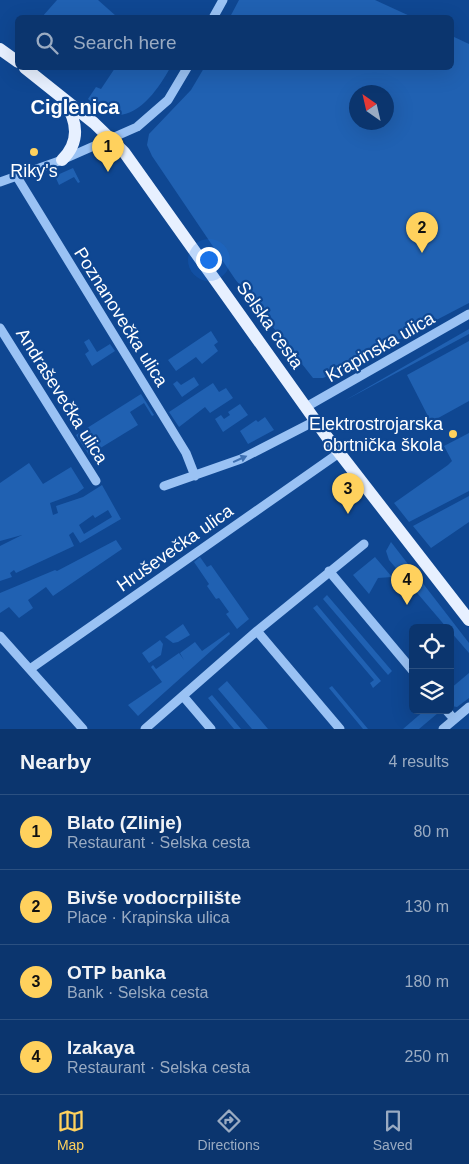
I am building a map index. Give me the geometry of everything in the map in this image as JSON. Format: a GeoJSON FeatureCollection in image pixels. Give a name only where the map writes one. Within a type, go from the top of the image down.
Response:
{"type":"FeatureCollection","features":[{"type":"Feature","properties":{"kind":"main road"},"geometry":{"type":"LineString","coordinates":[[0,49],[15,60]]}},
{"type":"Feature","properties":{"kind":"main road","name":"Selska cesta"},"geometry":{"type":"LineString","coordinates":[[28,70],[112,139],[148,182],[315,421],[469,620]]}},
{"type":"Feature","properties":{"kind":"main road"},"geometry":{"type":"LineString","coordinates":[[60,95],[72,115],[76,131],[73,146],[62,160]]}},
{"type":"Feature","properties":{"kind":"street"},"geometry":{"type":"LineString","coordinates":[[215,15],[223,0]]}},
{"type":"Feature","properties":{"kind":"street"},"geometry":{"type":"LineString","coordinates":[[0,182],[62,160],[137,127],[152,116],[173,93],[186,70]]}},
{"type":"Feature","properties":{"kind":"street","name":"Poznanovečka ulica"},"geometry":{"type":"LineString","coordinates":[[17,177],[186,453],[194,476]]}},
{"type":"Feature","properties":{"kind":"street","name":"Krapinska ulica"},"geometry":{"type":"LineString","coordinates":[[306,407],[469,314]]}},
{"type":"Feature","properties":{"kind":"street","name":"Andraševečka ulica"},"geometry":{"type":"LineString","coordinates":[[0,328],[96,481]]}},
{"type":"Feature","properties":{"kind":"street"},"geometry":{"type":"LineString","coordinates":[[164,486],[241,459],[315,421]]}},
{"type":"Feature","properties":{"kind":"street","name":"Hruševečka ulica"},"geometry":{"type":"LineString","coordinates":[[30,669],[339,453]]}},
{"type":"Feature","properties":{"kind":"street"},"geometry":{"type":"LineString","coordinates":[[145,729],[257,631],[364,544]]}},
{"type":"Feature","properties":{"kind":"street"},"geometry":{"type":"LineString","coordinates":[[329,571],[411,669]]}},
{"type":"Feature","properties":{"kind":"street"},"geometry":{"type":"LineString","coordinates":[[257,631],[340,729]]}},
{"type":"Feature","properties":{"kind":"street"},"geometry":{"type":"LineString","coordinates":[[0,636],[83,729]]}},
{"type":"Feature","properties":{"kind":"street"},"geometry":{"type":"LineString","coordinates":[[183,696],[211,729]]}},
{"type":"Feature","properties":{"kind":"street"},"geometry":{"type":"LineString","coordinates":[[443,729],[469,707]]}},
{"type":"Feature","properties":{"kind":"street"},"geometry":{"type":"LineString","coordinates":[[450,714],[454,719]]}},
{"type":"Feature","properties":{"kind":"shaded area"},"geometry":{"type":"Polygon","coordinates":[[[57,0],[98,0],[115,15],[44,15],[57,0]]]}},
{"type":"Feature","properties":{"kind":"shaded area"},"geometry":{"type":"Polygon","coordinates":[[[239,0],[375,0],[408,15],[231,15],[239,0]]]}},
{"type":"Feature","properties":{"kind":"shaded area"},"geometry":{"type":"Polygon","coordinates":[[[454,37],[469,44],[469,303],[333,374],[323,378],[313,378],[235,279],[152,156],[147,145],[149,134],[191,90],[203,70],[454,70],[454,37]]]}},
{"type":"Feature","properties":{"kind":"shaded area"},"geometry":{"type":"Polygon","coordinates":[[[114,70],[169,70],[160,85],[146,101],[129,113],[120,115],[104,112],[88,99],[96,87],[101,89],[114,70]]]}},
{"type":"Feature","properties":{"kind":"shaded area"},"geometry":{"type":"Polygon","coordinates":[[[73,168],[80,182],[78,183],[74,177],[59,185],[55,176],[73,168]]]}},
{"type":"Feature","properties":{"kind":"shaded area"},"geometry":{"type":"Polygon","coordinates":[[[469,329],[469,334],[344,401],[469,329]]]}},
{"type":"Feature","properties":{"kind":"shaded area"},"geometry":{"type":"Polygon","coordinates":[[[211,331],[218,342],[214,345],[218,351],[202,364],[196,357],[176,371],[168,360],[211,331]]]}},
{"type":"Feature","properties":{"kind":"shaded area"},"geometry":{"type":"Polygon","coordinates":[[[89,339],[97,352],[110,344],[115,351],[92,366],[85,354],[89,351],[84,342],[89,339]]]}},
{"type":"Feature","properties":{"kind":"shaded area"},"geometry":{"type":"Polygon","coordinates":[[[469,341],[469,401],[431,422],[407,375],[469,341]]]}},
{"type":"Feature","properties":{"kind":"shaded area"},"geometry":{"type":"Polygon","coordinates":[[[194,377],[199,385],[182,397],[173,384],[177,381],[181,385],[194,377]]]}},
{"type":"Feature","properties":{"kind":"shaded area"},"geometry":{"type":"Polygon","coordinates":[[[213,383],[219,392],[226,388],[233,398],[210,413],[205,407],[179,427],[169,412],[213,383]]]}},
{"type":"Feature","properties":{"kind":"shaded area"},"geometry":{"type":"Polygon","coordinates":[[[141,394],[154,415],[152,416],[144,403],[130,412],[138,425],[89,455],[76,435],[141,394]]]}},
{"type":"Feature","properties":{"kind":"shaded area"},"geometry":{"type":"Polygon","coordinates":[[[240,404],[248,415],[223,432],[215,419],[221,415],[224,419],[230,415],[228,412],[240,404]]]}},
{"type":"Feature","properties":{"kind":"shaded area"},"geometry":{"type":"Polygon","coordinates":[[[265,417],[274,430],[248,444],[240,431],[256,420],[258,422],[265,417]]]}},
{"type":"Feature","properties":{"kind":"shaded area"},"geometry":{"type":"Polygon","coordinates":[[[469,433],[469,491],[409,522],[394,503],[448,465],[452,461],[444,446],[469,433]]]}},
{"type":"Feature","properties":{"kind":"shaded area"},"geometry":{"type":"Polygon","coordinates":[[[29,463],[43,484],[71,467],[84,488],[77,493],[50,503],[53,515],[58,513],[56,506],[83,497],[102,485],[121,519],[80,543],[73,532],[69,535],[74,546],[16,573],[14,570],[10,573],[12,577],[0,581],[0,546],[22,535],[0,541],[0,483],[29,463]],[[108,510],[95,518],[93,515],[79,525],[84,534],[112,517],[108,510]]]}},
{"type":"Feature","properties":{"kind":"shaded area"},"geometry":{"type":"Polygon","coordinates":[[[469,496],[469,522],[431,548],[413,526],[469,496]]]}},
{"type":"Feature","properties":{"kind":"shaded area"},"geometry":{"type":"Polygon","coordinates":[[[116,540],[122,549],[53,596],[46,587],[28,600],[33,608],[19,618],[9,607],[0,613],[0,593],[55,570],[57,571],[116,540]]]}},
{"type":"Feature","properties":{"kind":"shaded area"},"geometry":{"type":"Polygon","coordinates":[[[391,542],[469,643],[469,653],[454,636],[454,624],[444,624],[389,560],[386,551],[391,542]]]}},
{"type":"Feature","properties":{"kind":"shaded area"},"geometry":{"type":"Polygon","coordinates":[[[200,557],[207,567],[211,565],[249,619],[237,629],[226,614],[229,612],[219,598],[216,599],[207,586],[209,584],[194,562],[200,557]]]}},
{"type":"Feature","properties":{"kind":"shaded area"},"geometry":{"type":"Polygon","coordinates":[[[375,557],[392,577],[378,578],[369,594],[353,575],[375,557]]]}},
{"type":"Feature","properties":{"kind":"shaded area"},"geometry":{"type":"Polygon","coordinates":[[[327,595],[392,671],[388,675],[323,599],[327,595]]]}},
{"type":"Feature","properties":{"kind":"shaded area"},"geometry":{"type":"Polygon","coordinates":[[[317,605],[381,681],[373,688],[370,683],[374,680],[313,608],[317,605]]]}},
{"type":"Feature","properties":{"kind":"shaded area"},"geometry":{"type":"Polygon","coordinates":[[[183,624],[190,635],[173,643],[165,637],[183,624]]]}},
{"type":"Feature","properties":{"kind":"shaded area"},"geometry":{"type":"Polygon","coordinates":[[[229,632],[230,634],[138,716],[128,705],[162,682],[151,667],[153,665],[156,669],[179,653],[184,660],[180,653],[195,642],[202,651],[229,632]]]}},
{"type":"Feature","properties":{"kind":"shaded area"},"geometry":{"type":"Polygon","coordinates":[[[160,640],[163,644],[161,655],[149,663],[142,653],[160,640]]]}},
{"type":"Feature","properties":{"kind":"shaded area"},"geometry":{"type":"Polygon","coordinates":[[[469,673],[469,698],[457,707],[454,706],[454,686],[469,673]]]}},
{"type":"Feature","properties":{"kind":"shaded area"},"geometry":{"type":"Polygon","coordinates":[[[227,681],[268,729],[252,729],[218,689],[227,681]]]}},
{"type":"Feature","properties":{"kind":"shaded area"},"geometry":{"type":"Polygon","coordinates":[[[332,686],[368,729],[363,729],[329,688],[332,686]]]}},
{"type":"Feature","properties":{"kind":"shaded area"},"geometry":{"type":"Polygon","coordinates":[[[212,695],[241,729],[234,729],[208,698],[212,695]]]}},
{"type":"Feature","properties":{"kind":"shaded area"},"geometry":{"type":"Polygon","coordinates":[[[420,714],[437,714],[419,729],[403,729],[420,714]]]}},
{"type":"Feature","properties":{"kind":"place","name":"Riky's"},"geometry":{"type":"Point","coordinates":[34,152]}},
{"type":"Feature","properties":{"kind":"place","name":"Blato (Zlinje)"},"geometry":{"type":"Point","coordinates":[108,172]}},
{"type":"Feature","properties":{"kind":"place","name":"Bivše vodocrpilište"},"geometry":{"type":"Point","coordinates":[422,253]}},
{"type":"Feature","properties":{"kind":"place","name":"Elektrostrojarska obrtnička škola"},"geometry":{"type":"Point","coordinates":[453,434]}},
{"type":"Feature","properties":{"kind":"place","name":"OTP banka"},"geometry":{"type":"Point","coordinates":[348,514]}},
{"type":"Feature","properties":{"kind":"place","name":"Izakaya"},"geometry":{"type":"Point","coordinates":[407,605]}},
{"type":"Feature","properties":{"kind":"district","name":"Ciglenica"},"geometry":{"type":"Point","coordinates":[75,107]}}]}
